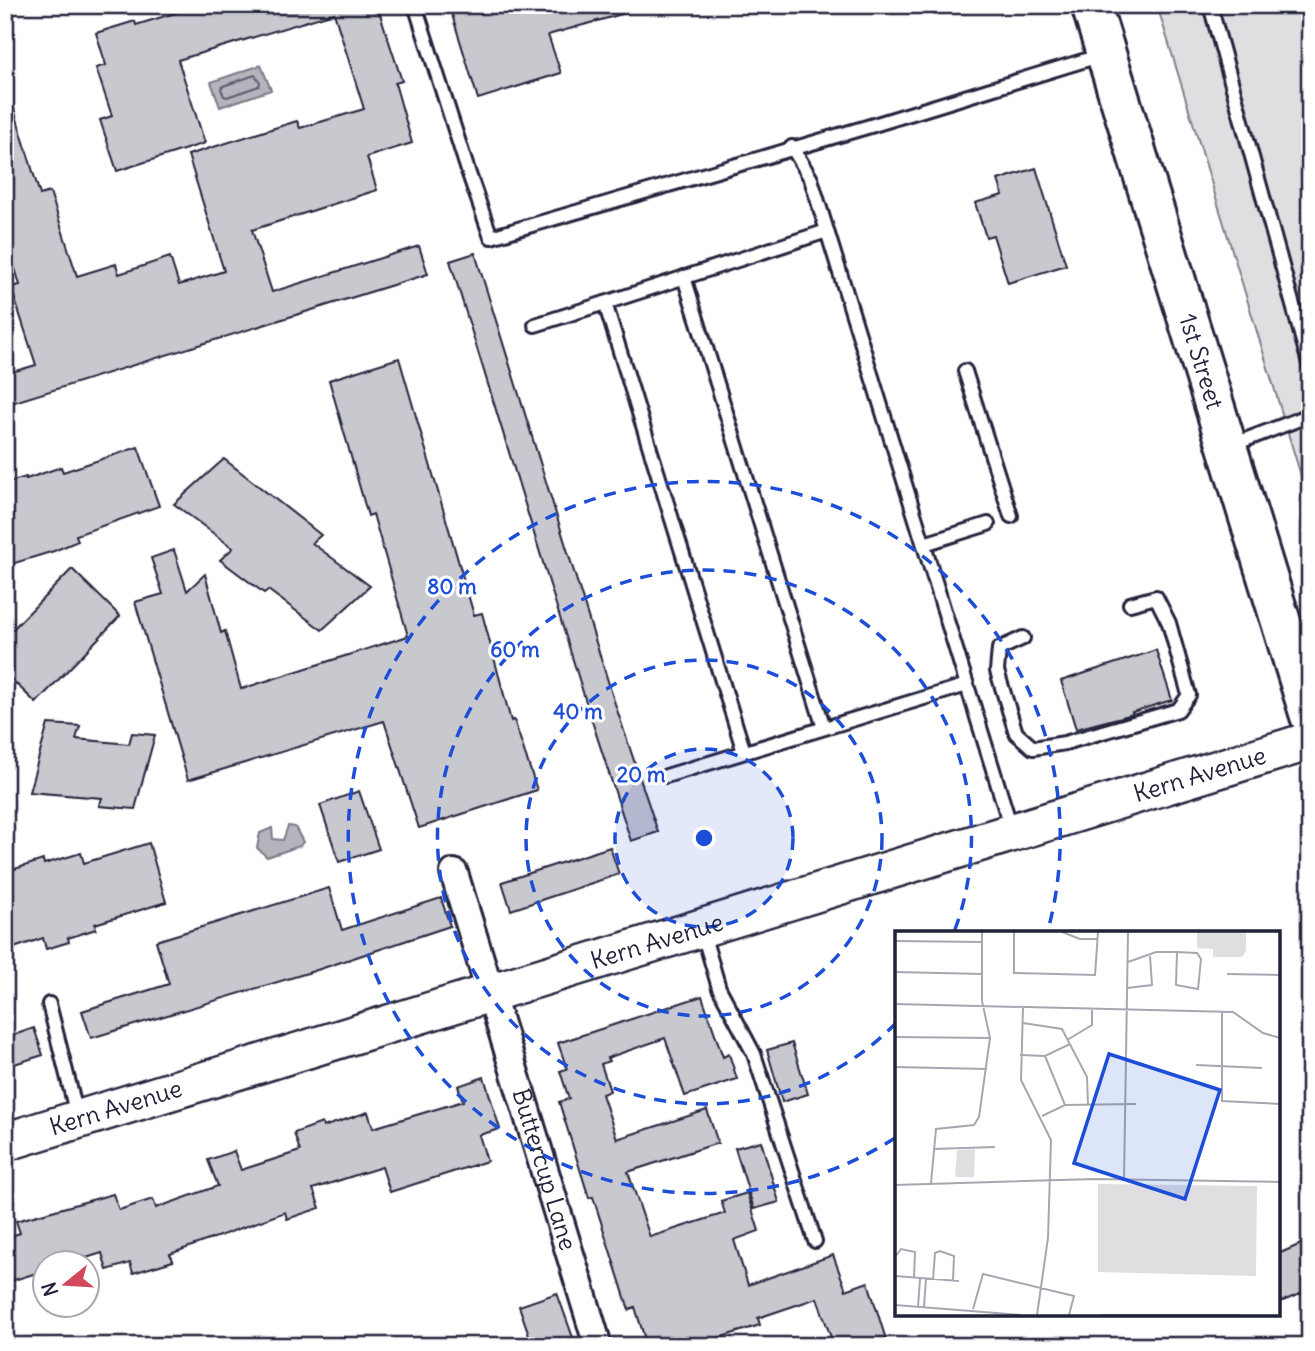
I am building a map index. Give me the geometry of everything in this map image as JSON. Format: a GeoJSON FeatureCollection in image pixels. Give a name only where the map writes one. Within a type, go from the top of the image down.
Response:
{"type":"FeatureCollection","features":[{"type":"Feature","properties":{"kind":"main road","name":"1st Street"},"geometry":{"type":"LineString","coordinates":[[1091,5],[1310,716]]}},
{"type":"Feature","properties":{"kind":"street","name":"Kern Avenue"},"geometry":{"type":"LineString","coordinates":[[5,1142],[1310,741]]}},
{"type":"Feature","properties":{"kind":"street","name":"Buttercup Lane"},"geometry":{"type":"LineString","coordinates":[[454,873],[598,1346]]}},
{"type":"Feature","properties":{"kind":"lane"},"geometry":{"type":"LineString","coordinates":[[415,5],[491,237],[1106,54]]}},
{"type":"Feature","properties":{"kind":"lane"},"geometry":{"type":"LineString","coordinates":[[1210,5],[1310,367]]}},
{"type":"Feature","properties":{"kind":"lane"},"geometry":{"type":"LineString","coordinates":[[792,147],[811,179],[1012,831]]}},
{"type":"Feature","properties":{"kind":"lane"},"geometry":{"type":"LineString","coordinates":[[535,324],[827,231]]}},
{"type":"Feature","properties":{"kind":"lane"},"geometry":{"type":"LineString","coordinates":[[684,277],[824,728]]}},
{"type":"Feature","properties":{"kind":"lane"},"geometry":{"type":"LineString","coordinates":[[605,303],[744,752]]}},
{"type":"Feature","properties":{"kind":"lane"},"geometry":{"type":"LineString","coordinates":[[965,371],[1011,516]]}},
{"type":"Feature","properties":{"kind":"lane"},"geometry":{"type":"LineString","coordinates":[[1228,446],[1310,415]]}},
{"type":"Feature","properties":{"kind":"lane"},"geometry":{"type":"LineString","coordinates":[[924,544],[988,524]]}},
{"type":"Feature","properties":{"kind":"lane"},"geometry":{"type":"LineString","coordinates":[[1023,638],[999,649],[997,671],[1016,733],[1032,748],[1065,743],[1178,710],[1189,695],[1169,622],[1156,597],[1130,604]]}},
{"type":"Feature","properties":{"kind":"lane"},"geometry":{"type":"LineString","coordinates":[[666,776],[967,685]]}},
{"type":"Feature","properties":{"kind":"lane"},"geometry":{"type":"LineString","coordinates":[[701,927],[719,988],[754,1054],[815,1241]]}},
{"type":"Feature","properties":{"kind":"lane"},"geometry":{"type":"LineString","coordinates":[[48,1004],[78,1119]]}},
{"type":"Feature","properties":{"kind":"shaded area"},"geometry":{"type":"Polygon","coordinates":[[[1157,5],[1310,5],[1310,505],[1157,5]]]}},
{"type":"Feature","properties":{"kind":"water"},"geometry":{"type":"Polygon","coordinates":[[[261,65],[271,90],[220,107],[211,82],[261,65]]]}},
{"type":"Feature","properties":{"kind":"water"},"geometry":{"type":"Polygon","coordinates":[[[288,826],[295,827],[303,842],[300,846],[267,857],[257,848],[260,833],[272,828],[273,839],[283,840],[288,826]]]}},
{"type":"Feature","properties":{"kind":"building"},"geometry":{"type":"Polygon","coordinates":[[[201,5],[377,5],[402,81],[395,83],[412,143],[367,157],[377,190],[252,230],[272,292],[419,246],[428,274],[5,405],[5,374],[36,365],[11,287],[20,285],[5,235],[5,100],[11,99],[40,195],[50,192],[77,276],[116,264],[119,274],[170,257],[179,285],[224,271],[188,155],[297,121],[300,128],[364,109],[334,13],[178,60],[205,143],[117,171],[100,120],[112,116],[96,68],[106,65],[96,33],[135,21],[136,25],[201,5]]]}},
{"type":"Feature","properties":{"kind":"building"},"geometry":{"type":"Polygon","coordinates":[[[449,5],[628,5],[629,12],[548,35],[561,73],[478,99],[449,5]]]}},
{"type":"Feature","properties":{"kind":"building"},"geometry":{"type":"Polygon","coordinates":[[[1036,168],[1066,265],[1008,283],[993,235],[986,237],[975,203],[1003,195],[998,180],[1036,168]]]}},
{"type":"Feature","properties":{"kind":"building"},"geometry":{"type":"Polygon","coordinates":[[[475,253],[616,707],[658,832],[631,841],[450,261],[475,253]]]}},
{"type":"Feature","properties":{"kind":"building"},"geometry":{"type":"Polygon","coordinates":[[[399,358],[474,615],[482,613],[511,721],[514,720],[537,790],[419,828],[384,721],[188,780],[135,602],[163,594],[151,558],[174,550],[187,591],[205,574],[221,633],[225,631],[241,689],[408,636],[373,514],[368,516],[329,380],[399,358]]]}},
{"type":"Feature","properties":{"kind":"building"},"geometry":{"type":"Polygon","coordinates":[[[138,447],[159,506],[76,535],[78,541],[54,551],[5,566],[5,483],[61,467],[63,472],[138,447]]]}},
{"type":"Feature","properties":{"kind":"building"},"geometry":{"type":"Polygon","coordinates":[[[224,459],[321,535],[312,543],[370,586],[322,630],[268,590],[264,593],[220,560],[233,548],[174,504],[224,459]]]}},
{"type":"Feature","properties":{"kind":"building"},"geometry":{"type":"Polygon","coordinates":[[[72,569],[120,616],[36,703],[5,673],[5,637],[72,569]]]}},
{"type":"Feature","properties":{"kind":"building"},"geometry":{"type":"Polygon","coordinates":[[[1156,650],[1172,700],[1132,712],[1133,714],[1076,729],[1061,681],[1156,650]]]}},
{"type":"Feature","properties":{"kind":"building"},"geometry":{"type":"Polygon","coordinates":[[[48,724],[80,726],[76,739],[129,744],[132,733],[155,735],[135,809],[99,806],[102,798],[29,792],[48,724]]]}},
{"type":"Feature","properties":{"kind":"building"},"geometry":{"type":"Polygon","coordinates":[[[359,791],[379,849],[339,862],[320,805],[359,791]]]}},
{"type":"Feature","properties":{"kind":"building"},"geometry":{"type":"Polygon","coordinates":[[[149,843],[166,902],[95,924],[96,929],[46,949],[43,938],[5,951],[5,872],[43,860],[44,864],[81,853],[84,863],[149,843]]]}},
{"type":"Feature","properties":{"kind":"building"},"geometry":{"type":"Polygon","coordinates":[[[610,847],[619,874],[511,910],[502,882],[610,847]]]}},
{"type":"Feature","properties":{"kind":"building"},"geometry":{"type":"Polygon","coordinates":[[[329,888],[342,930],[441,898],[450,926],[314,971],[91,1038],[82,1011],[169,984],[156,941],[329,888]]]}},
{"type":"Feature","properties":{"kind":"building"},"geometry":{"type":"Polygon","coordinates":[[[702,996],[723,1057],[729,1054],[737,1079],[685,1096],[665,1038],[607,1058],[609,1061],[601,1064],[610,1091],[602,1094],[617,1139],[707,1110],[718,1143],[628,1172],[650,1237],[725,1213],[721,1201],[747,1193],[759,1231],[734,1240],[748,1285],[833,1255],[846,1290],[868,1282],[888,1346],[834,1346],[817,1298],[758,1318],[760,1325],[693,1346],[647,1346],[635,1307],[629,1310],[593,1197],[589,1198],[559,1102],[569,1099],[560,1071],[567,1069],[558,1043],[702,996]]]}},
{"type":"Feature","properties":{"kind":"building"},"geometry":{"type":"Polygon","coordinates":[[[34,1028],[43,1055],[5,1067],[5,1038],[34,1028]]]}},
{"type":"Feature","properties":{"kind":"building"},"geometry":{"type":"Polygon","coordinates":[[[792,1043],[808,1094],[782,1102],[767,1050],[792,1043]]]}},
{"type":"Feature","properties":{"kind":"building"},"geometry":{"type":"Polygon","coordinates":[[[484,1077],[500,1129],[479,1135],[487,1161],[390,1192],[382,1167],[359,1174],[313,1189],[320,1208],[287,1219],[285,1212],[170,1254],[173,1261],[133,1273],[130,1263],[107,1270],[102,1250],[32,1250],[32,1274],[5,1283],[5,1238],[20,1233],[16,1221],[113,1194],[119,1210],[153,1199],[156,1208],[218,1186],[208,1160],[234,1151],[241,1170],[300,1151],[294,1133],[322,1123],[323,1127],[368,1112],[373,1128],[463,1101],[458,1086],[484,1077]]]}},
{"type":"Feature","properties":{"kind":"building"},"geometry":{"type":"Polygon","coordinates":[[[761,1141],[779,1202],[754,1209],[735,1148],[761,1141]]]}},
{"type":"Feature","properties":{"kind":"building"},"geometry":{"type":"Polygon","coordinates":[[[1310,1240],[1310,1290],[1280,1302],[1280,1253],[1310,1240]]]}},
{"type":"Feature","properties":{"kind":"building"},"geometry":{"type":"Polygon","coordinates":[[[557,1293],[576,1346],[533,1346],[519,1306],[557,1293]]]}}]}
